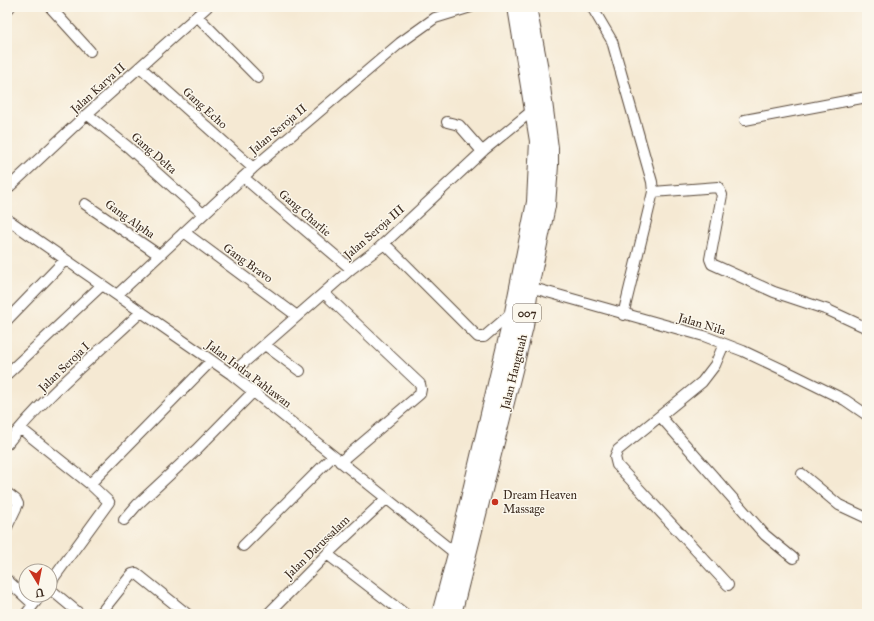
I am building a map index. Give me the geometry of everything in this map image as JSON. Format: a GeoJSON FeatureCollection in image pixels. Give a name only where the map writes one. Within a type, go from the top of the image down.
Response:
{"type":"FeatureCollection","features":[{"type":"Feature","properties":{"kind":"highway","name":"Jalan Hangtuah"},"geometry":{"type":"LineString","coordinates":[[452,614],[462,555],[513,312],[524,286],[548,206],[550,148],[532,65],[516,7]]}},
{"type":"Feature","properties":{"kind":"highway","name":"Jalan Hangtuah"},"geometry":{"type":"LineString","coordinates":[[440,614],[462,555],[525,326],[524,286],[535,202],[538,141],[533,110],[528,7]]}},
{"type":"Feature","properties":{"kind":"street"},"geometry":{"type":"LineString","coordinates":[[7,10],[10,7]]}},
{"type":"Feature","properties":{"kind":"street"},"geometry":{"type":"LineString","coordinates":[[50,7],[90,51]]}},
{"type":"Feature","properties":{"kind":"street","name":"Jalan Karya II"},"geometry":{"type":"LineString","coordinates":[[7,189],[87,114],[207,7]]}},
{"type":"Feature","properties":{"kind":"street","name":"Jalan Seroja II"},"geometry":{"type":"LineString","coordinates":[[118,294],[253,168],[406,39],[435,18],[471,7]]}},
{"type":"Feature","properties":{"kind":"street"},"geometry":{"type":"LineString","coordinates":[[592,7],[612,41],[652,182],[653,192],[623,315]]}},
{"type":"Feature","properties":{"kind":"street"},"geometry":{"type":"LineString","coordinates":[[197,16],[258,78]]}},
{"type":"Feature","properties":{"kind":"street","name":"Gang Echo"},"geometry":{"type":"LineString","coordinates":[[140,67],[253,168]]}},
{"type":"Feature","properties":{"kind":"street"},"geometry":{"type":"LineString","coordinates":[[745,120],[867,97]]}},
{"type":"Feature","properties":{"kind":"street","name":"Jalan Seroja III"},"geometry":{"type":"LineString","coordinates":[[231,374],[265,346],[351,269],[384,243],[484,150],[533,110]]}},
{"type":"Feature","properties":{"kind":"street","name":"Gang Delta"},"geometry":{"type":"LineString","coordinates":[[87,114],[203,214]]}},
{"type":"Feature","properties":{"kind":"street"},"geometry":{"type":"LineString","coordinates":[[447,122],[459,124],[480,149],[484,150]]}},
{"type":"Feature","properties":{"kind":"street","name":"Gang Charlie"},"geometry":{"type":"LineString","coordinates":[[243,177],[351,269]]}},
{"type":"Feature","properties":{"kind":"street"},"geometry":{"type":"LineString","coordinates":[[653,192],[718,187],[722,195],[710,259],[712,264],[774,292],[828,310],[867,328]]}},
{"type":"Feature","properties":{"kind":"street","name":"Gang Alpha"},"geometry":{"type":"LineString","coordinates":[[85,204],[160,255]]}},
{"type":"Feature","properties":{"kind":"street","name":"Jalan Indra Pahlawan"},"geometry":{"type":"LineString","coordinates":[[7,219],[65,260],[118,294],[141,312],[231,374],[386,499],[462,555]]}},
{"type":"Feature","properties":{"kind":"street","name":"Gang Bravo"},"geometry":{"type":"LineString","coordinates":[[184,232],[297,316]]}},
{"type":"Feature","properties":{"kind":"street"},"geometry":{"type":"LineString","coordinates":[[384,243],[478,337],[484,337],[513,312]]}},
{"type":"Feature","properties":{"kind":"street"},"geometry":{"type":"LineString","coordinates":[[7,320],[65,260]]}},
{"type":"Feature","properties":{"kind":"street"},"geometry":{"type":"LineString","coordinates":[[7,374],[102,285]]}},
{"type":"Feature","properties":{"kind":"street","name":"Jalan Nila"},"geometry":{"type":"LineString","coordinates":[[524,286],[623,315],[704,336],[845,400],[867,415]]}},
{"type":"Feature","properties":{"kind":"street"},"geometry":{"type":"LineString","coordinates":[[244,546],[337,459],[403,410],[420,394],[422,389],[420,384],[324,293]]}},
{"type":"Feature","properties":{"kind":"street","name":"Jalan Seroja I"},"geometry":{"type":"LineString","coordinates":[[7,444],[20,428],[141,312]]}},
{"type":"Feature","properties":{"kind":"street"},"geometry":{"type":"LineString","coordinates":[[724,344],[715,365],[702,382],[618,450],[615,457],[617,465],[728,585]]}},
{"type":"Feature","properties":{"kind":"street"},"geometry":{"type":"LineString","coordinates":[[265,346],[300,371]]}},
{"type":"Feature","properties":{"kind":"street"},"geometry":{"type":"LineString","coordinates":[[90,484],[211,361]]}},
{"type":"Feature","properties":{"kind":"street"},"geometry":{"type":"LineString","coordinates":[[124,520],[137,505],[196,450],[253,392]]}},
{"type":"Feature","properties":{"kind":"street"},"geometry":{"type":"LineString","coordinates":[[660,416],[765,535],[793,558]]}},
{"type":"Feature","properties":{"kind":"street"},"geometry":{"type":"LineString","coordinates":[[20,428],[90,484],[109,502],[58,572]]}},
{"type":"Feature","properties":{"kind":"street"},"geometry":{"type":"LineString","coordinates":[[802,474],[839,505],[867,518]]}},
{"type":"Feature","properties":{"kind":"street"},"geometry":{"type":"LineString","coordinates":[[7,493],[16,500],[18,504],[7,526]]}},
{"type":"Feature","properties":{"kind":"street","name":"Jalan Darussalam"},"geometry":{"type":"LineString","coordinates":[[268,614],[327,554],[386,499]]}},
{"type":"Feature","properties":{"kind":"street"},"geometry":{"type":"LineString","coordinates":[[327,554],[405,614]]}},
{"type":"Feature","properties":{"kind":"street"},"geometry":{"type":"LineString","coordinates":[[100,614],[132,574],[136,573],[187,614]]}},
{"type":"Feature","properties":{"kind":"street"},"geometry":{"type":"LineString","coordinates":[[7,580],[33,604],[26,614]]}},
{"type":"Feature","properties":{"kind":"street"},"geometry":{"type":"LineString","coordinates":[[58,596],[80,614]]}},
{"type":"Feature","properties":{"kind":"place","name":"Dream Heaven Massage"},"geometry":{"type":"Point","coordinates":[495,502]}}]}
